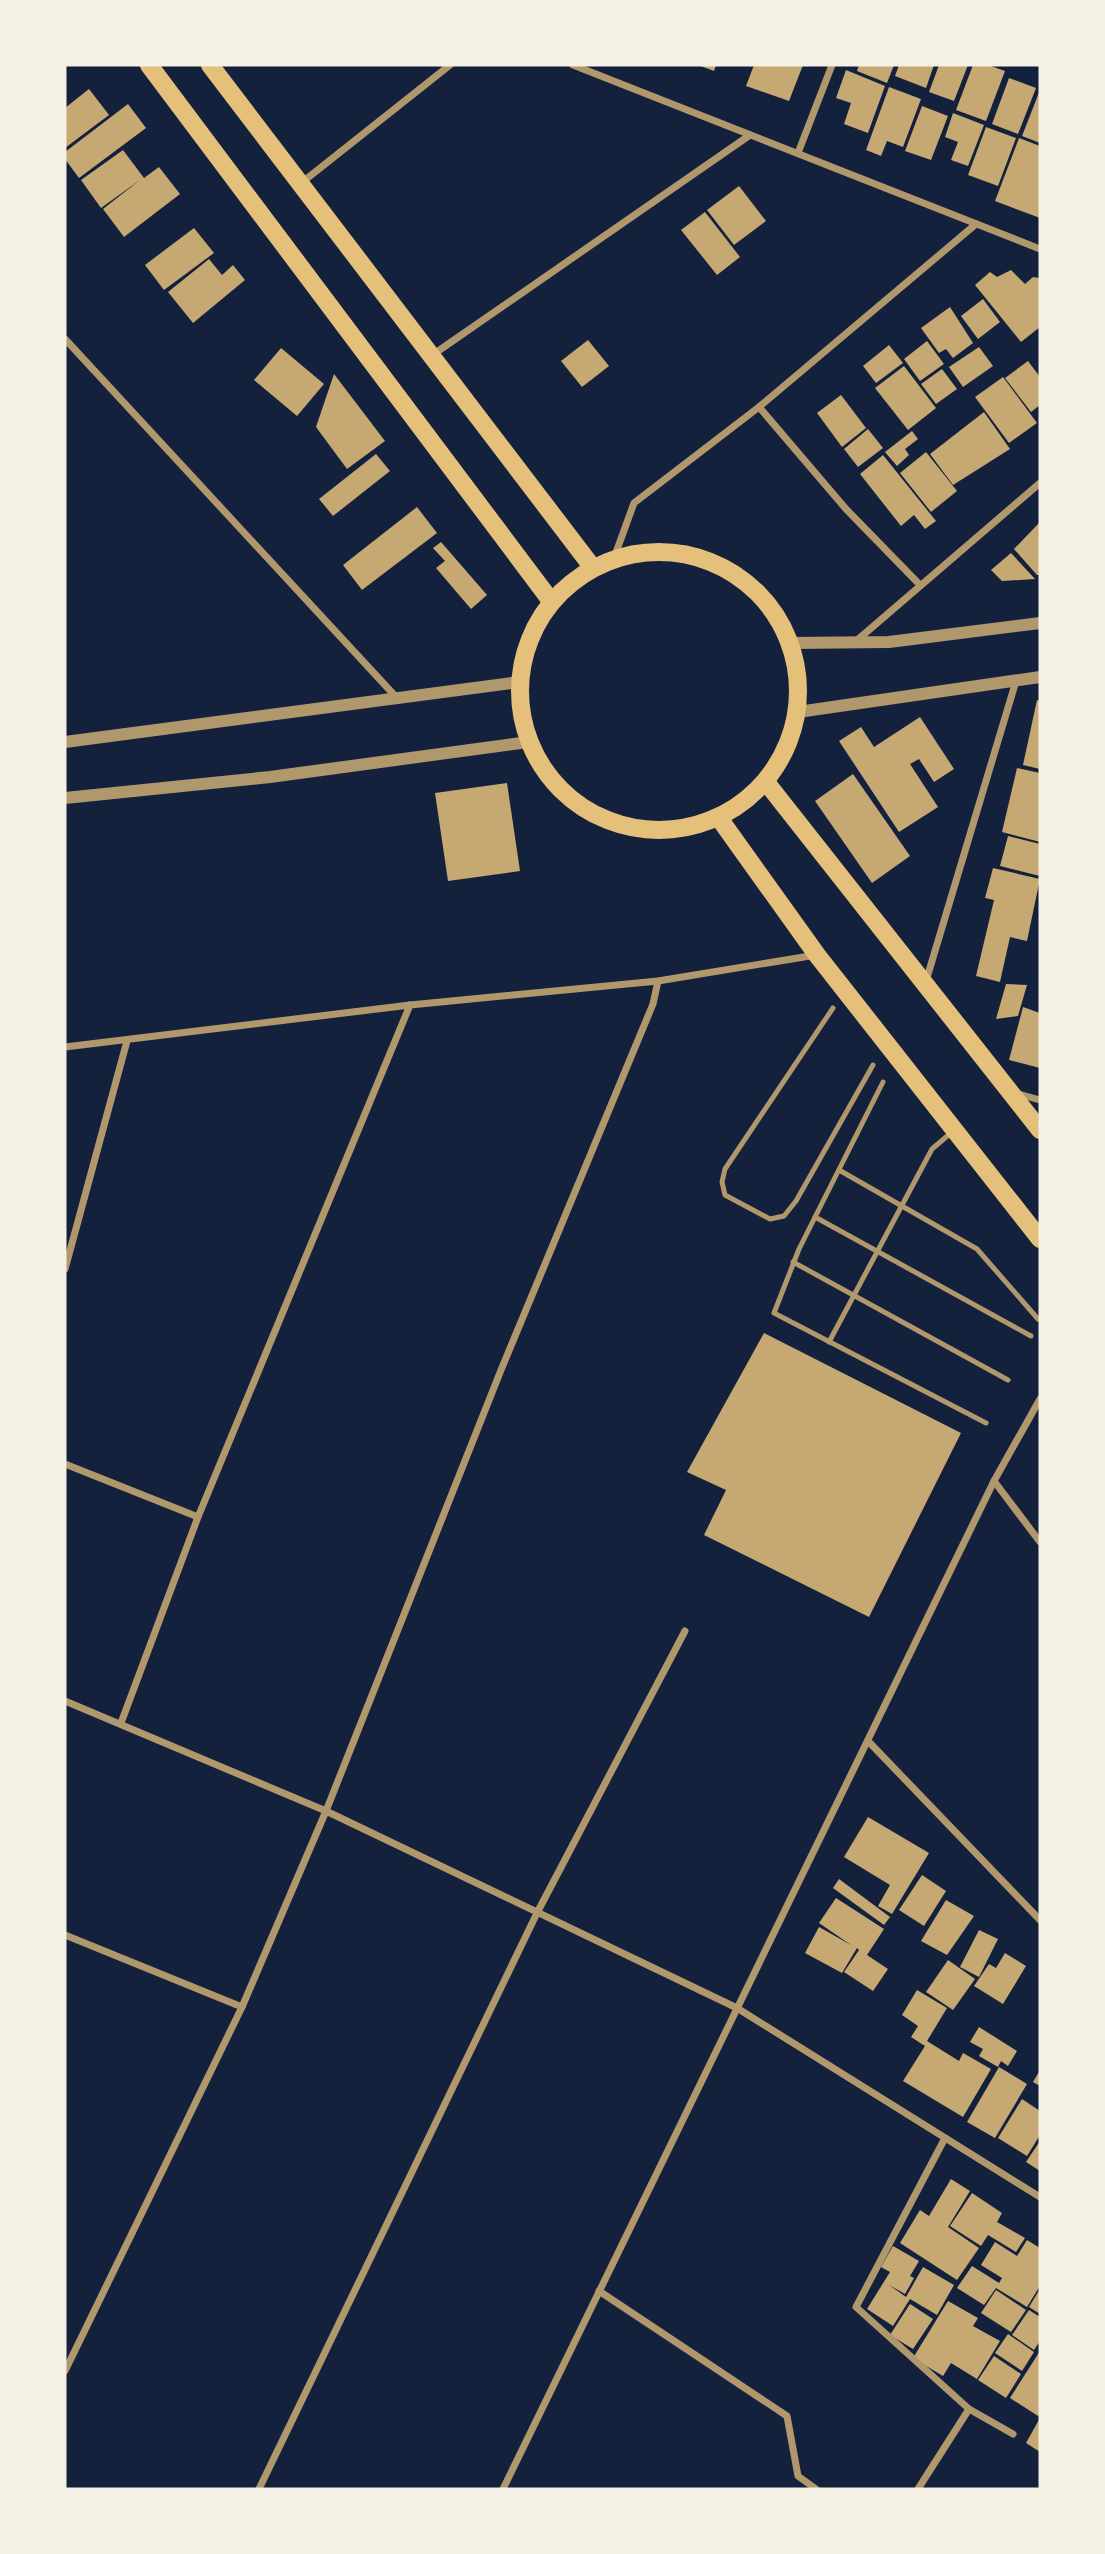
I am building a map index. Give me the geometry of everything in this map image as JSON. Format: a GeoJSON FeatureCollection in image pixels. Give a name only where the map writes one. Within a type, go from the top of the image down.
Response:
{"type":"FeatureCollection","features":[{"type":"Feature","properties":{"kind":"main road"},"geometry":{"type":"LineString","coordinates":[[149,65],[551,601]]}},
{"type":"Feature","properties":{"kind":"main road"},"geometry":{"type":"LineString","coordinates":[[211,65],[593,568]]}},
{"type":"Feature","properties":{"kind":"main road"},"geometry":{"type":"LineString","coordinates":[[638,553],[686,555],[730,571],[767,602],[790,643],[799,677],[798,712],[787,749],[766,782],[745,802],[719,818],[675,831],[629,828],[618,824],[586,811],[551,782],[528,742],[520,713],[519,682],[528,639],[551,601],[593,568],[614,558],[638,553]]}},
{"type":"Feature","properties":{"kind":"main road"},"geometry":{"type":"LineString","coordinates":[[766,782],[1040,1129]]}},
{"type":"Feature","properties":{"kind":"main road"},"geometry":{"type":"LineString","coordinates":[[719,818],[817,955],[1040,1239]]}},
{"type":"Feature","properties":{"kind":"street"},"geometry":{"type":"LineString","coordinates":[[300,185],[450,65]]}},
{"type":"Feature","properties":{"kind":"street"},"geometry":{"type":"LineString","coordinates":[[573,65],[1040,249]]}},
{"type":"Feature","properties":{"kind":"street"},"geometry":{"type":"LineString","coordinates":[[798,153],[832,65]]}},
{"type":"Feature","properties":{"kind":"street"},"geometry":{"type":"LineString","coordinates":[[431,356],[750,135]]}},
{"type":"Feature","properties":{"kind":"street"},"geometry":{"type":"LineString","coordinates":[[614,558],[634,503],[759,407],[976,224]]}},
{"type":"Feature","properties":{"kind":"street"},"geometry":{"type":"LineString","coordinates":[[65,339],[397,698]]}},
{"type":"Feature","properties":{"kind":"street"},"geometry":{"type":"LineString","coordinates":[[759,407],[846,509],[920,584]]}},
{"type":"Feature","properties":{"kind":"street"},"geometry":{"type":"LineString","coordinates":[[853,643],[1040,483]]}},
{"type":"Feature","properties":{"kind":"street"},"geometry":{"type":"LineString","coordinates":[[790,643],[889,642],[1040,623]]}},
{"type":"Feature","properties":{"kind":"street"},"geometry":{"type":"LineString","coordinates":[[798,712],[1040,677]]}},
{"type":"Feature","properties":{"kind":"street"},"geometry":{"type":"LineString","coordinates":[[926,983],[1017,680]]}},
{"type":"Feature","properties":{"kind":"street"},"geometry":{"type":"LineString","coordinates":[[65,742],[519,682]]}},
{"type":"Feature","properties":{"kind":"street"},"geometry":{"type":"LineString","coordinates":[[65,798],[270,777],[528,742]]}},
{"type":"Feature","properties":{"kind":"street"},"geometry":{"type":"LineString","coordinates":[[65,1047],[410,1005],[658,981],[817,955]]}},
{"type":"Feature","properties":{"kind":"street"},"geometry":{"type":"LineString","coordinates":[[65,2371],[242,2007],[326,1811],[496,1382],[653,1004],[658,981]]}},
{"type":"Feature","properties":{"kind":"street"},"geometry":{"type":"LineString","coordinates":[[121,1723],[198,1517],[410,1005]]}},
{"type":"Feature","properties":{"kind":"street"},"geometry":{"type":"LineString","coordinates":[[65,1269],[127,1041]]}},
{"type":"Feature","properties":{"kind":"street"},"geometry":{"type":"LineString","coordinates":[[1011,1091],[1040,1100]]}},
{"type":"Feature","properties":{"kind":"street"},"geometry":{"type":"LineString","coordinates":[[503,2489],[994,1481],[1040,1399]]}},
{"type":"Feature","properties":{"kind":"street"},"geometry":{"type":"LineString","coordinates":[[65,1464],[198,1517]]}},
{"type":"Feature","properties":{"kind":"street"},"geometry":{"type":"LineString","coordinates":[[994,1481],[1040,1542]]}},
{"type":"Feature","properties":{"kind":"street"},"geometry":{"type":"LineString","coordinates":[[259,2489],[537,1913],[685,1631]]}},
{"type":"Feature","properties":{"kind":"street"},"geometry":{"type":"LineString","coordinates":[[65,1701],[326,1811],[737,2008],[1040,2197]]}},
{"type":"Feature","properties":{"kind":"street"},"geometry":{"type":"LineString","coordinates":[[868,1741],[1040,1920]]}},
{"type":"Feature","properties":{"kind":"street"},"geometry":{"type":"LineString","coordinates":[[65,1935],[242,2007]]}},
{"type":"Feature","properties":{"kind":"street"},"geometry":{"type":"LineString","coordinates":[[945,2137],[856,2306],[969,2409],[1013,2434]]}},
{"type":"Feature","properties":{"kind":"street"},"geometry":{"type":"LineString","coordinates":[[599,2291],[787,2416],[798,2476],[816,2489]]}},
{"type":"Feature","properties":{"kind":"street"},"geometry":{"type":"LineString","coordinates":[[918,2489],[969,2409]]}},
{"type":"Feature","properties":{"kind":"lane"},"geometry":{"type":"LineString","coordinates":[[832,1008],[726,1168],[722,1182],[726,1195],[770,1219],[784,1216],[796,1201],[873,1065]]}},
{"type":"Feature","properties":{"kind":"lane"},"geometry":{"type":"LineString","coordinates":[[883,1082],[793,1262],[774,1313],[986,1423]]}},
{"type":"Feature","properties":{"kind":"lane"},"geometry":{"type":"LineString","coordinates":[[829,1342],[880,1251],[932,1149],[954,1130]]}},
{"type":"Feature","properties":{"kind":"lane"},"geometry":{"type":"LineString","coordinates":[[839,1170],[977,1249],[1038,1320]]}},
{"type":"Feature","properties":{"kind":"lane"},"geometry":{"type":"LineString","coordinates":[[815,1217],[1031,1336]]}},
{"type":"Feature","properties":{"kind":"lane"},"geometry":{"type":"LineString","coordinates":[[793,1262],[1008,1380]]}},
{"type":"Feature","properties":{"kind":"building"},"geometry":{"type":"Polygon","coordinates":[[[698,65],[716,65],[714,71],[698,65]]]}},
{"type":"Feature","properties":{"kind":"building"},"geometry":{"type":"Polygon","coordinates":[[[754,65],[803,65],[789,101],[746,86],[754,65]]]}},
{"type":"Feature","properties":{"kind":"building"},"geometry":{"type":"Polygon","coordinates":[[[859,65],[894,65],[887,83],[857,71],[859,65]]]}},
{"type":"Feature","properties":{"kind":"building"},"geometry":{"type":"Polygon","coordinates":[[[899,65],[934,65],[926,88],[895,76],[899,65]]]}},
{"type":"Feature","properties":{"kind":"building"},"geometry":{"type":"Polygon","coordinates":[[[939,65],[968,65],[954,101],[929,92],[939,65]]]}},
{"type":"Feature","properties":{"kind":"building"},"geometry":{"type":"Polygon","coordinates":[[[973,65],[988,65],[1005,71],[986,121],[956,110],[973,65]]]}},
{"type":"Feature","properties":{"kind":"building"},"geometry":{"type":"Polygon","coordinates":[[[846,70],[885,86],[868,133],[844,124],[851,103],[836,98],[846,70]]]}},
{"type":"Feature","properties":{"kind":"building"},"geometry":{"type":"Polygon","coordinates":[[[1009,78],[1036,88],[1018,134],[992,124],[1009,78]]]}},
{"type":"Feature","properties":{"kind":"building"},"geometry":{"type":"Polygon","coordinates":[[[889,87],[921,99],[903,147],[887,141],[881,156],[866,150],[889,87]]]}},
{"type":"Feature","properties":{"kind":"building"},"geometry":{"type":"Polygon","coordinates":[[[89,89],[109,115],[65,148],[65,108],[89,89]]]}},
{"type":"Feature","properties":{"kind":"building"},"geometry":{"type":"Polygon","coordinates":[[[1040,90],[1040,143],[1022,136],[1040,90]]]}},
{"type":"Feature","properties":{"kind":"building"},"geometry":{"type":"Polygon","coordinates":[[[128,104],[146,128],[79,178],[65,159],[65,152],[128,104]]]}},
{"type":"Feature","properties":{"kind":"building"},"geometry":{"type":"Polygon","coordinates":[[[922,106],[948,116],[931,160],[905,151],[922,106]]]}},
{"type":"Feature","properties":{"kind":"building"},"geometry":{"type":"Polygon","coordinates":[[[953,113],[984,125],[968,166],[951,160],[958,142],[945,137],[953,113]]]}},
{"type":"Feature","properties":{"kind":"building"},"geometry":{"type":"Polygon","coordinates":[[[986,127],[1016,138],[998,186],[968,175],[986,127]]]}},
{"type":"Feature","properties":{"kind":"building"},"geometry":{"type":"Polygon","coordinates":[[[1019,138],[1040,146],[1040,218],[995,201],[1019,138]]]}},
{"type":"Feature","properties":{"kind":"building"},"geometry":{"type":"Polygon","coordinates":[[[123,150],[144,178],[159,167],[180,194],[124,237],[103,209],[140,180],[101,208],[81,180],[123,150]]]}},
{"type":"Feature","properties":{"kind":"building"},"geometry":{"type":"Polygon","coordinates":[[[739,186],[766,221],[734,245],[707,210],[739,186]]]}},
{"type":"Feature","properties":{"kind":"building"},"geometry":{"type":"Polygon","coordinates":[[[705,212],[740,257],[717,275],[681,230],[705,212]]]}},
{"type":"Feature","properties":{"kind":"building"},"geometry":{"type":"Polygon","coordinates":[[[194,228],[214,253],[164,290],[145,265],[194,228]]]}},
{"type":"Feature","properties":{"kind":"building"},"geometry":{"type":"Polygon","coordinates":[[[209,259],[222,275],[233,265],[245,280],[193,323],[168,292],[209,259]]]}},
{"type":"Feature","properties":{"kind":"building"},"geometry":{"type":"Polygon","coordinates":[[[1011,270],[1025,284],[1033,277],[1040,278],[1040,327],[1021,342],[975,285],[990,272],[997,277],[1011,270]]]}},
{"type":"Feature","properties":{"kind":"building"},"geometry":{"type":"Polygon","coordinates":[[[983,299],[1000,322],[978,339],[961,316],[983,299]]]}},
{"type":"Feature","properties":{"kind":"building"},"geometry":{"type":"Polygon","coordinates":[[[950,307],[973,343],[953,358],[946,349],[939,353],[921,328],[950,307]]]}},
{"type":"Feature","properties":{"kind":"building"},"geometry":{"type":"Polygon","coordinates":[[[588,340],[609,366],[582,387],[561,361],[588,340]]]}},
{"type":"Feature","properties":{"kind":"building"},"geometry":{"type":"Polygon","coordinates":[[[927,341],[944,364],[920,381],[904,359],[927,341]]]}},
{"type":"Feature","properties":{"kind":"building"},"geometry":{"type":"Polygon","coordinates":[[[889,345],[903,363],[876,383],[863,366],[889,345]]]}},
{"type":"Feature","properties":{"kind":"building"},"geometry":{"type":"Polygon","coordinates":[[[979,347],[993,366],[963,387],[949,367],[979,347]]]}},
{"type":"Feature","properties":{"kind":"building"},"geometry":{"type":"Polygon","coordinates":[[[281,348],[324,384],[297,416],[254,380],[281,348]]]}},
{"type":"Feature","properties":{"kind":"building"},"geometry":{"type":"Polygon","coordinates":[[[1028,361],[1040,377],[1040,405],[1031,412],[1005,378],[1028,361]]]}},
{"type":"Feature","properties":{"kind":"building"},"geometry":{"type":"Polygon","coordinates":[[[904,366],[936,408],[908,430],[875,388],[904,366]]]}},
{"type":"Feature","properties":{"kind":"building"},"geometry":{"type":"Polygon","coordinates":[[[942,369],[957,389],[936,404],[921,384],[942,369]]]}},
{"type":"Feature","properties":{"kind":"building"},"geometry":{"type":"Polygon","coordinates":[[[334,374],[385,441],[347,469],[316,427],[334,374]]]}},
{"type":"Feature","properties":{"kind":"building"},"geometry":{"type":"Polygon","coordinates":[[[1003,377],[1037,423],[1009,443],[975,397],[1003,377]]]}},
{"type":"Feature","properties":{"kind":"building"},"geometry":{"type":"Polygon","coordinates":[[[841,395],[866,428],[842,447],[817,413],[841,395]]]}},
{"type":"Feature","properties":{"kind":"building"},"geometry":{"type":"Polygon","coordinates":[[[984,412],[1010,449],[953,485],[930,454],[984,412]]]}},
{"type":"Feature","properties":{"kind":"building"},"geometry":{"type":"Polygon","coordinates":[[[868,429],[883,448],[858,467],[844,449],[868,429]]]}},
{"type":"Feature","properties":{"kind":"building"},"geometry":{"type":"Polygon","coordinates":[[[912,431],[918,439],[905,449],[909,455],[897,466],[885,452],[912,431]]]}},
{"type":"Feature","properties":{"kind":"building"},"geometry":{"type":"Polygon","coordinates":[[[926,452],[957,491],[931,512],[900,473],[926,452]]]}},
{"type":"Feature","properties":{"kind":"building"},"geometry":{"type":"Polygon","coordinates":[[[376,454],[390,471],[333,516],[319,499],[376,454]]]}},
{"type":"Feature","properties":{"kind":"building"},"geometry":{"type":"Polygon","coordinates":[[[883,455],[936,521],[925,529],[914,515],[901,526],[860,474],[883,455]]]}},
{"type":"Feature","properties":{"kind":"building"},"geometry":{"type":"Polygon","coordinates":[[[417,507],[437,533],[362,590],[343,565],[417,507]]]}},
{"type":"Feature","properties":{"kind":"building"},"geometry":{"type":"Polygon","coordinates":[[[1040,522],[1040,575],[1037,575],[1014,549],[1040,522]]]}},
{"type":"Feature","properties":{"kind":"building"},"geometry":{"type":"Polygon","coordinates":[[[441,542],[487,595],[471,609],[436,568],[445,561],[433,548],[441,542]]]}},
{"type":"Feature","properties":{"kind":"building"},"geometry":{"type":"Polygon","coordinates":[[[1011,553],[1035,579],[1002,581],[991,570],[1011,553]]]}},
{"type":"Feature","properties":{"kind":"building"},"geometry":{"type":"Polygon","coordinates":[[[1037,700],[1040,701],[1040,769],[1023,765],[1037,700]]]}},
{"type":"Feature","properties":{"kind":"building"},"geometry":{"type":"Polygon","coordinates":[[[920,717],[954,769],[934,782],[919,759],[910,764],[938,807],[899,832],[839,741],[861,727],[874,747],[920,717]]]}},
{"type":"Feature","properties":{"kind":"building"},"geometry":{"type":"Polygon","coordinates":[[[1017,768],[1040,773],[1040,842],[1002,832],[1017,768]]]}},
{"type":"Feature","properties":{"kind":"building"},"geometry":{"type":"Polygon","coordinates":[[[853,774],[910,856],[872,883],[815,801],[853,774]]]}},
{"type":"Feature","properties":{"kind":"building"},"geometry":{"type":"Polygon","coordinates":[[[507,783],[520,871],[448,881],[435,793],[507,783]]]}},
{"type":"Feature","properties":{"kind":"building"},"geometry":{"type":"Polygon","coordinates":[[[1008,836],[1040,844],[1040,876],[1000,866],[1008,836]]]}},
{"type":"Feature","properties":{"kind":"building"},"geometry":{"type":"Polygon","coordinates":[[[993,868],[1040,879],[1027,941],[1010,937],[1000,982],[976,976],[994,900],[985,898],[993,868]]]}},
{"type":"Feature","properties":{"kind":"building"},"geometry":{"type":"Polygon","coordinates":[[[1006,984],[1027,985],[1018,1016],[996,1019],[1006,984]]]}},
{"type":"Feature","properties":{"kind":"building"},"geometry":{"type":"Polygon","coordinates":[[[1023,1007],[1040,1013],[1040,1068],[1009,1060],[1023,1007]]]}},
{"type":"Feature","properties":{"kind":"building"},"geometry":{"type":"Polygon","coordinates":[[[764,1333],[961,1433],[869,1617],[704,1535],[726,1490],[687,1472],[764,1333]]]}},
{"type":"Feature","properties":{"kind":"building"},"geometry":{"type":"Polygon","coordinates":[[[868,1817],[929,1853],[892,1914],[878,1906],[890,1885],[844,1857],[868,1817]]]}},
{"type":"Feature","properties":{"kind":"building"},"geometry":{"type":"Polygon","coordinates":[[[922,1875],[946,1891],[924,1926],[899,1910],[922,1875]]]}},
{"type":"Feature","properties":{"kind":"building"},"geometry":{"type":"Polygon","coordinates":[[[839,1879],[890,1917],[884,1925],[833,1888],[839,1879]]]}},
{"type":"Feature","properties":{"kind":"building"},"geometry":{"type":"Polygon","coordinates":[[[836,1898],[884,1929],[867,1955],[888,1969],[873,1991],[844,1972],[859,1950],[857,1948],[842,1973],[805,1953],[819,1927],[851,1945],[819,1923],[836,1898]]]}},
{"type":"Feature","properties":{"kind":"building"},"geometry":{"type":"Polygon","coordinates":[[[946,1900],[974,1916],[947,1955],[921,1941],[946,1900]]]}},
{"type":"Feature","properties":{"kind":"building"},"geometry":{"type":"Polygon","coordinates":[[[979,1930],[998,1939],[979,1977],[960,1967],[979,1930]]]}},
{"type":"Feature","properties":{"kind":"building"},"geometry":{"type":"Polygon","coordinates":[[[1005,1953],[1026,1966],[1003,2004],[974,1986],[989,1964],[996,1968],[1005,1953]]]}},
{"type":"Feature","properties":{"kind":"building"},"geometry":{"type":"Polygon","coordinates":[[[948,1960],[975,1979],[953,2010],[926,1992],[948,1960]]]}},
{"type":"Feature","properties":{"kind":"building"},"geometry":{"type":"Polygon","coordinates":[[[917,1990],[947,2008],[927,2041],[959,2061],[963,2053],[991,2069],[963,2117],[903,2081],[925,2046],[911,2037],[918,2026],[902,2015],[917,1990]]]}},
{"type":"Feature","properties":{"kind":"building"},"geometry":{"type":"Polygon","coordinates":[[[979,2027],[1017,2051],[1008,2066],[1001,2061],[998,2067],[979,2056],[983,2049],[970,2042],[979,2027]]]}},
{"type":"Feature","properties":{"kind":"building"},"geometry":{"type":"Polygon","coordinates":[[[999,2067],[1027,2084],[995,2138],[967,2122],[999,2067]]]}},
{"type":"Feature","properties":{"kind":"building"},"geometry":{"type":"Polygon","coordinates":[[[1040,2070],[1040,2086],[1033,2082],[1040,2070]]]}},
{"type":"Feature","properties":{"kind":"building"},"geometry":{"type":"Polygon","coordinates":[[[1022,2099],[1040,2111],[1040,2135],[1027,2156],[998,2138],[1022,2099]]]}},
{"type":"Feature","properties":{"kind":"building"},"geometry":{"type":"Polygon","coordinates":[[[1040,2141],[1040,2171],[1026,2162],[1040,2141]]]}},
{"type":"Feature","properties":{"kind":"building"},"geometry":{"type":"Polygon","coordinates":[[[951,2179],[970,2191],[948,2227],[979,2248],[957,2280],[900,2243],[920,2210],[929,2216],[951,2179]]]}},
{"type":"Feature","properties":{"kind":"building"},"geometry":{"type":"Polygon","coordinates":[[[972,2193],[1002,2213],[997,2222],[1025,2238],[1016,2252],[988,2235],[981,2246],[950,2226],[972,2193]]]}},
{"type":"Feature","properties":{"kind":"building"},"geometry":{"type":"Polygon","coordinates":[[[1027,2240],[1040,2248],[1040,2286],[1027,2307],[996,2288],[984,2305],[957,2288],[972,2266],[999,2283],[1002,2278],[981,2265],[995,2242],[1017,2256],[1027,2240]]]}},
{"type":"Feature","properties":{"kind":"building"},"geometry":{"type":"Polygon","coordinates":[[[893,2246],[919,2261],[910,2276],[914,2278],[905,2294],[889,2285],[906,2297],[923,2267],[954,2285],[937,2315],[910,2299],[893,2326],[867,2309],[890,2272],[881,2267],[893,2246]]]}},
{"type":"Feature","properties":{"kind":"building"},"geometry":{"type":"Polygon","coordinates":[[[1040,2289],[1040,2314],[1029,2307],[1040,2289]]]}},
{"type":"Feature","properties":{"kind":"building"},"geometry":{"type":"Polygon","coordinates":[[[996,2290],[1026,2310],[1011,2332],[981,2313],[996,2290]]]}},
{"type":"Feature","properties":{"kind":"building"},"geometry":{"type":"Polygon","coordinates":[[[948,2301],[978,2318],[973,2326],[1000,2341],[977,2379],[951,2363],[943,2376],[913,2358],[948,2301]]]}},
{"type":"Feature","properties":{"kind":"building"},"geometry":{"type":"Polygon","coordinates":[[[910,2304],[933,2319],[913,2349],[890,2335],[910,2304]]]}},
{"type":"Feature","properties":{"kind":"building"},"geometry":{"type":"Polygon","coordinates":[[[1029,2310],[1040,2317],[1040,2341],[1034,2350],[1012,2335],[1029,2310]]]}},
{"type":"Feature","properties":{"kind":"building"},"geometry":{"type":"Polygon","coordinates":[[[1008,2334],[1034,2352],[1022,2371],[995,2353],[1008,2334]]]}},
{"type":"Feature","properties":{"kind":"building"},"geometry":{"type":"Polygon","coordinates":[[[1040,2351],[1040,2413],[1038,2416],[1010,2398],[1040,2351]]]}},
{"type":"Feature","properties":{"kind":"building"},"geometry":{"type":"Polygon","coordinates":[[[994,2356],[1021,2374],[1006,2398],[978,2380],[994,2356]]]}},
{"type":"Feature","properties":{"kind":"building"},"geometry":{"type":"Polygon","coordinates":[[[1040,2418],[1040,2452],[1026,2443],[1040,2418]]]}}]}
